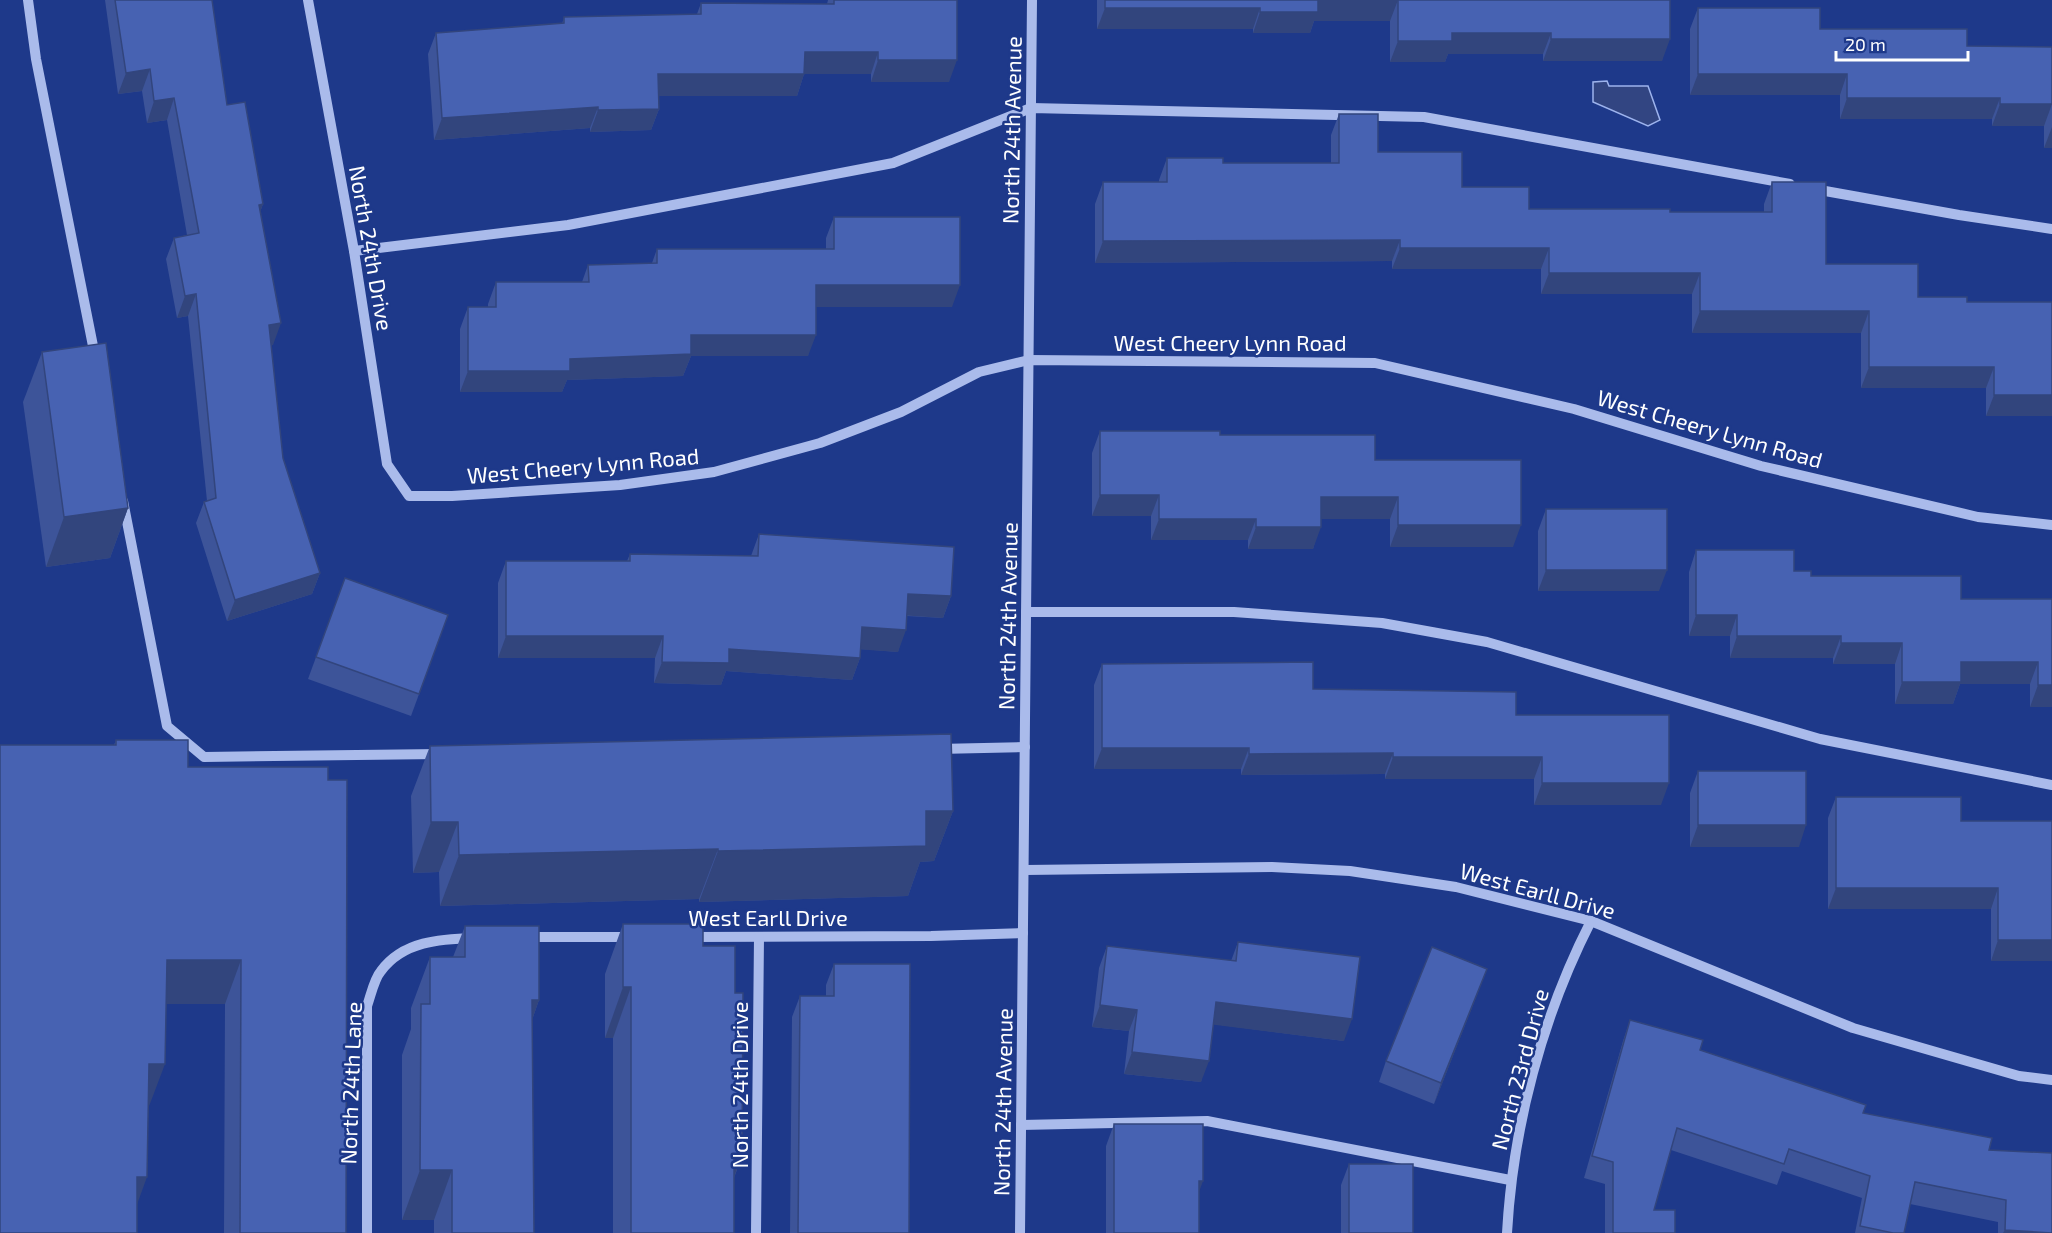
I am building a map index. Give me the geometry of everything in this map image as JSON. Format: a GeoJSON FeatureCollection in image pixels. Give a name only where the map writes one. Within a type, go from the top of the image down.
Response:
{"type":"FeatureCollection","features":[{"type":"Feature","properties":{"kind":"street"},"geometry":{"type":"LineString","coordinates":[[28,0],[36,59],[96,364]]}},
{"type":"Feature","properties":{"kind":"street","name":"North 24th Drive"},"geometry":{"type":"LineString","coordinates":[[308,0],[354,251],[387,464],[409,496]]}},
{"type":"Feature","properties":{"kind":"street","name":"North 24th Avenue"},"geometry":{"type":"LineString","coordinates":[[1020,1233],[1032,0]]}},
{"type":"Feature","properties":{"kind":"street"},"geometry":{"type":"LineString","coordinates":[[354,251],[568,225],[893,163],[1031,108],[1424,117],[1796,186]]}},
{"type":"Feature","properties":{"kind":"street"},"geometry":{"type":"LineString","coordinates":[[1808,188],[1959,216],[2052,229]]}},
{"type":"Feature","properties":{"kind":"street","name":"West Cheery Lynn Road"},"geometry":{"type":"LineString","coordinates":[[409,496],[452,496],[620,485],[714,472],[820,443],[901,412],[979,372],[1029,360],[1375,363],[1574,409],[1761,466],[1978,517],[2052,525]]}},
{"type":"Feature","properties":{"kind":"street"},"geometry":{"type":"LineString","coordinates":[[121,492],[167,726],[204,757],[453,754]]}},
{"type":"Feature","properties":{"kind":"street"},"geometry":{"type":"LineString","coordinates":[[1026,612],[1234,612],[1394,625],[1487,642],[1820,739],[2052,785]]}},
{"type":"Feature","properties":{"kind":"street"},"geometry":{"type":"LineString","coordinates":[[927,749],[1025,747]]}},
{"type":"Feature","properties":{"kind":"street","name":"West Earll Drive"},"geometry":{"type":"LineString","coordinates":[[1025,870],[1272,867],[1350,872],[1456,888],[1591,921],[1853,1028],[2019,1076],[2052,1080]]}},
{"type":"Feature","properties":{"kind":"street","name":"North 23rd Drive"},"geometry":{"type":"LineString","coordinates":[[1507,1233],[1510,1180],[1533,1074],[1568,966],[1591,921]]}},
{"type":"Feature","properties":{"kind":"street","name":"West Earll Drive"},"geometry":{"type":"LineString","coordinates":[[676,937],[931,936],[1023,933]]}},
{"type":"Feature","properties":{"kind":"street","name":"North 24th Lane"},"geometry":{"type":"LineString","coordinates":[[367,1233],[367,1006],[380,971],[406,948],[444,939],[487,937]]}},
{"type":"Feature","properties":{"kind":"street"},"geometry":{"type":"LineString","coordinates":[[510,937],[641,937]]}},
{"type":"Feature","properties":{"kind":"street","name":"North 24th Drive"},"geometry":{"type":"LineString","coordinates":[[756,1233],[759,937]]}},
{"type":"Feature","properties":{"kind":"street"},"geometry":{"type":"LineString","coordinates":[[1021,1125],[1207,1121],[1510,1180]]}},
{"type":"Feature","properties":{"kind":"water"},"geometry":{"type":"Polygon","coordinates":[[[1607,81],[1609,86],[1648,86],[1660,120],[1648,126],[1593,102],[1593,82],[1607,81]]]}},
{"type":"Feature","properties":{"kind":"building"},"geometry":{"type":"Polygon","coordinates":[[[115,0],[212,0],[227,105],[245,102],[263,204],[259,205],[281,323],[269,325],[283,458],[320,573],[235,600],[204,502],[216,498],[196,294],[185,296],[174,238],[199,233],[174,98],[154,101],[150,69],[126,73],[115,0]]]}},
{"type":"Feature","properties":{"kind":"building"},"geometry":{"type":"Polygon","coordinates":[[[834,0],[957,0],[957,60],[878,60],[878,52],[805,52],[804,74],[658,74],[659,109],[598,110],[598,107],[442,118],[436,33],[564,23],[564,17],[701,14],[701,3],[834,4],[834,0]]]}},
{"type":"Feature","properties":{"kind":"building"},"geometry":{"type":"Polygon","coordinates":[[[1105,0],[1318,0],[1318,12],[1260,12],[1260,8],[1105,8],[1105,0]]]}},
{"type":"Feature","properties":{"kind":"building"},"geometry":{"type":"Polygon","coordinates":[[[1398,0],[1670,0],[1670,39],[1551,39],[1551,33],[1452,33],[1452,41],[1398,41],[1398,0]]]}},
{"type":"Feature","properties":{"kind":"building"},"geometry":{"type":"Polygon","coordinates":[[[1698,8],[1820,8],[1820,29],[1967,29],[1967,46],[2052,47],[2052,104],[2000,104],[2000,98],[1847,98],[1847,74],[1698,74],[1698,8]]]}},
{"type":"Feature","properties":{"kind":"building"},"geometry":{"type":"Polygon","coordinates":[[[1339,114],[1378,114],[1378,152],[1462,152],[1462,187],[1529,187],[1529,209],[1772,212],[1772,182],[1826,182],[1826,264],[1918,264],[1918,297],[1967,297],[1967,302],[2052,302],[2052,395],[1994,395],[1994,367],[1869,367],[1869,311],[1700,311],[1700,273],[1549,273],[1549,248],[1400,248],[1400,240],[1103,241],[1103,182],[1167,182],[1167,158],[1223,158],[1223,163],[1339,163],[1339,114]]]}},
{"type":"Feature","properties":{"kind":"building"},"geometry":{"type":"Polygon","coordinates":[[[834,217],[960,217],[960,285],[816,285],[816,335],[691,335],[691,354],[570,359],[570,371],[468,371],[468,307],[496,307],[496,282],[589,282],[588,265],[657,263],[657,249],[834,249],[834,217]]]}},
{"type":"Feature","properties":{"kind":"building"},"geometry":{"type":"Polygon","coordinates":[[[106,343],[128,508],[64,517],[42,352],[106,343]]]}},
{"type":"Feature","properties":{"kind":"building"},"geometry":{"type":"Polygon","coordinates":[[[1100,431],[1220,431],[1220,435],[1375,435],[1375,460],[1521,460],[1521,525],[1398,525],[1398,497],[1321,497],[1321,527],[1256,527],[1256,519],[1159,519],[1159,495],[1100,495],[1100,431]]]}},
{"type":"Feature","properties":{"kind":"building"},"geometry":{"type":"Polygon","coordinates":[[[1546,509],[1667,509],[1667,570],[1546,570],[1546,509]]]}},
{"type":"Feature","properties":{"kind":"building"},"geometry":{"type":"Polygon","coordinates":[[[759,534],[954,547],[951,596],[908,594],[906,630],[862,627],[860,658],[729,649],[729,663],[662,662],[663,636],[506,636],[506,561],[630,561],[630,554],[758,556],[759,534]]]}},
{"type":"Feature","properties":{"kind":"building"},"geometry":{"type":"Polygon","coordinates":[[[1696,550],[1794,550],[1794,571],[1811,571],[1811,576],[1961,576],[1961,599],[2052,599],[2052,685],[2038,685],[2038,662],[1961,662],[1961,682],[1902,682],[1902,643],[1841,643],[1841,636],[1737,636],[1737,615],[1696,615],[1696,550]]]}},
{"type":"Feature","properties":{"kind":"building"},"geometry":{"type":"Polygon","coordinates":[[[345,578],[448,615],[419,694],[316,657],[345,578]]]}},
{"type":"Feature","properties":{"kind":"building"},"geometry":{"type":"Polygon","coordinates":[[[1313,662],[1313,689],[1516,692],[1516,715],[1669,715],[1669,783],[1542,783],[1542,757],[1393,757],[1393,753],[1249,754],[1249,748],[1102,748],[1102,664],[1313,662]]]}},
{"type":"Feature","properties":{"kind":"building"},"geometry":{"type":"Polygon","coordinates":[[[951,734],[953,811],[926,811],[926,846],[459,855],[458,822],[431,822],[430,746],[951,734]]]}},
{"type":"Feature","properties":{"kind":"building"},"geometry":{"type":"Polygon","coordinates":[[[116,740],[188,740],[188,767],[328,767],[328,780],[347,780],[346,1233],[240,1233],[241,960],[167,960],[165,1064],[149,1064],[147,1177],[137,1177],[137,1233],[0,1233],[0,745],[116,745],[116,740]]]}},
{"type":"Feature","properties":{"kind":"building"},"geometry":{"type":"Polygon","coordinates":[[[1698,771],[1806,771],[1806,825],[1698,825],[1698,771]]]}},
{"type":"Feature","properties":{"kind":"building"},"geometry":{"type":"Polygon","coordinates":[[[1836,797],[1961,797],[1961,821],[2052,821],[2052,940],[1998,940],[1998,888],[1836,888],[1836,797]]]}},
{"type":"Feature","properties":{"kind":"building"},"geometry":{"type":"Polygon","coordinates":[[[623,924],[703,924],[703,946],[735,946],[735,993],[743,993],[742,1156],[734,1156],[734,1233],[631,1233],[631,987],[623,987],[623,924]]]}},
{"type":"Feature","properties":{"kind":"building"},"geometry":{"type":"Polygon","coordinates":[[[465,926],[539,926],[539,1000],[532,1000],[534,1233],[452,1233],[452,1170],[420,1170],[421,1004],[430,1004],[430,957],[465,957],[465,926]]]}},
{"type":"Feature","properties":{"kind":"building"},"geometry":{"type":"Polygon","coordinates":[[[1238,942],[1360,957],[1352,1019],[1216,1002],[1209,1061],[1132,1052],[1137,1010],[1100,1005],[1107,946],[1236,961],[1238,942]]]}},
{"type":"Feature","properties":{"kind":"building"},"geometry":{"type":"Polygon","coordinates":[[[1432,947],[1487,969],[1441,1083],[1386,1061],[1432,947]]]}},
{"type":"Feature","properties":{"kind":"building"},"geometry":{"type":"Polygon","coordinates":[[[834,964],[910,964],[909,1233],[798,1233],[800,996],[834,996],[834,964]]]}},
{"type":"Feature","properties":{"kind":"building"},"geometry":{"type":"Polygon","coordinates":[[[1630,1020],[1703,1040],[1700,1050],[1866,1105],[1863,1113],[1992,1138],[1989,1150],[2052,1153],[2052,1233],[2005,1230],[2006,1200],[1915,1182],[1904,1233],[1860,1226],[1870,1176],[1789,1149],[1784,1164],[1677,1128],[1654,1210],[1675,1210],[1675,1233],[1613,1233],[1613,1162],[1592,1156],[1630,1020]]]}},
{"type":"Feature","properties":{"kind":"building"},"geometry":{"type":"Polygon","coordinates":[[[1114,1124],[1203,1124],[1203,1181],[1199,1181],[1199,1233],[1114,1233],[1114,1124]]]}},
{"type":"Feature","properties":{"kind":"building"},"geometry":{"type":"Polygon","coordinates":[[[1349,1164],[1413,1164],[1413,1233],[1349,1233],[1349,1164]]]}}]}
